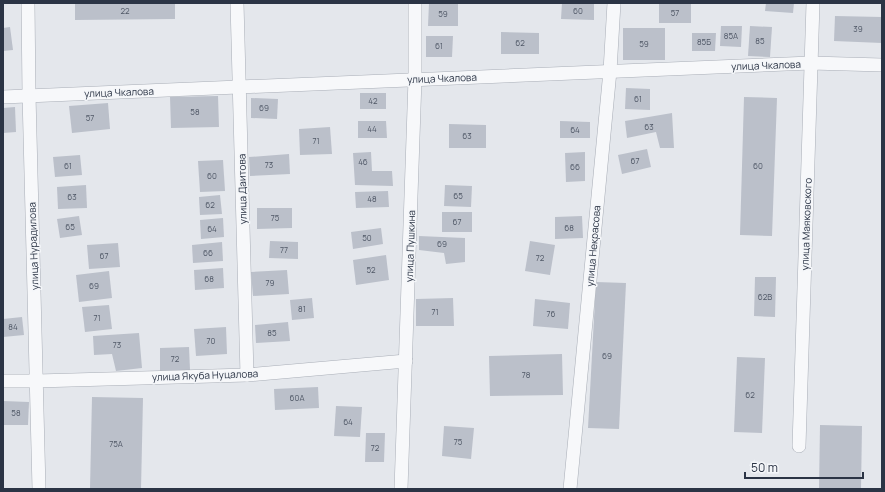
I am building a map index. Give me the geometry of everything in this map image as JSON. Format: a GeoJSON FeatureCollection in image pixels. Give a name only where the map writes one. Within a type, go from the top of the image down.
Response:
{"type":"FeatureCollection","features":[{"type":"Feature","properties":{"kind":"street","name":"улица Нурадилова"},"geometry":{"type":"LineString","coordinates":[[28,3],[29,95],[40,489]]}},
{"type":"Feature","properties":{"kind":"street","name":"улица Даитова"},"geometry":{"type":"LineString","coordinates":[[237,3],[247,375]]}},
{"type":"Feature","properties":{"kind":"street","name":"улица Пушкина"},"geometry":{"type":"LineString","coordinates":[[401,489],[415,79],[415,3]]}},
{"type":"Feature","properties":{"kind":"street","name":"улица Некрасова"},"geometry":{"type":"LineString","coordinates":[[570,489],[610,71],[614,3]]}},
{"type":"Feature","properties":{"kind":"street","name":"улица Маяковского"},"geometry":{"type":"LineString","coordinates":[[799,446],[813,3]]}},
{"type":"Feature","properties":{"kind":"street","name":"улица Чкалова"},"geometry":{"type":"LineString","coordinates":[[3,97],[811,63],[882,65]]}},
{"type":"Feature","properties":{"kind":"street","name":"улица Якуба Нуцалова"},"geometry":{"type":"LineString","coordinates":[[3,381],[247,375],[406,361]]}},
{"type":"Feature","properties":{"kind":"building"},"geometry":{"type":"Polygon","coordinates":[[[75,3],[175,3],[175,19],[75,20],[75,3]]]}},
{"type":"Feature","properties":{"kind":"building"},"geometry":{"type":"Polygon","coordinates":[[[429,3],[458,3],[458,26],[428,26],[429,3]]]}},
{"type":"Feature","properties":{"kind":"building"},"geometry":{"type":"Polygon","coordinates":[[[562,3],[594,3],[594,20],[561,19],[562,3]]]}},
{"type":"Feature","properties":{"kind":"building"},"geometry":{"type":"Polygon","coordinates":[[[659,3],[691,3],[691,23],[659,23],[659,3]]]}},
{"type":"Feature","properties":{"kind":"building"},"geometry":{"type":"Polygon","coordinates":[[[766,3],[794,3],[793,13],[765,11],[766,3]]]}},
{"type":"Feature","properties":{"kind":"building"},"geometry":{"type":"Polygon","coordinates":[[[835,16],[882,17],[882,43],[834,41],[835,16]]]}},
{"type":"Feature","properties":{"kind":"building"},"geometry":{"type":"Polygon","coordinates":[[[721,26],[742,26],[741,47],[720,46],[721,26]]]}},
{"type":"Feature","properties":{"kind":"building"},"geometry":{"type":"Polygon","coordinates":[[[750,26],[772,27],[770,57],[748,56],[750,26]]]}},
{"type":"Feature","properties":{"kind":"building"},"geometry":{"type":"Polygon","coordinates":[[[10,27],[13,50],[3,51],[3,28],[10,27]]]}},
{"type":"Feature","properties":{"kind":"building"},"geometry":{"type":"Polygon","coordinates":[[[623,28],[665,28],[665,60],[623,60],[623,28]]]}},
{"type":"Feature","properties":{"kind":"building"},"geometry":{"type":"Polygon","coordinates":[[[501,32],[539,33],[539,54],[501,54],[501,32]]]}},
{"type":"Feature","properties":{"kind":"building"},"geometry":{"type":"Polygon","coordinates":[[[692,33],[716,33],[715,51],[692,51],[692,33]]]}},
{"type":"Feature","properties":{"kind":"building"},"geometry":{"type":"Polygon","coordinates":[[[426,36],[453,36],[452,57],[426,57],[426,36]]]}},
{"type":"Feature","properties":{"kind":"building"},"geometry":{"type":"Polygon","coordinates":[[[626,88],[650,89],[650,110],[625,109],[626,88]]]}},
{"type":"Feature","properties":{"kind":"building"},"geometry":{"type":"Polygon","coordinates":[[[360,93],[386,93],[386,109],[360,109],[360,93]]]}},
{"type":"Feature","properties":{"kind":"building"},"geometry":{"type":"Polygon","coordinates":[[[218,96],[219,127],[171,128],[170,97],[218,96]]]}},
{"type":"Feature","properties":{"kind":"building"},"geometry":{"type":"Polygon","coordinates":[[[744,97],[777,98],[772,236],[740,235],[744,97]]]}},
{"type":"Feature","properties":{"kind":"building"},"geometry":{"type":"Polygon","coordinates":[[[251,98],[278,99],[277,119],[251,118],[251,98]]]}},
{"type":"Feature","properties":{"kind":"building"},"geometry":{"type":"Polygon","coordinates":[[[108,103],[110,129],[72,133],[69,106],[108,103]]]}},
{"type":"Feature","properties":{"kind":"building"},"geometry":{"type":"Polygon","coordinates":[[[15,107],[16,132],[3,133],[3,108],[15,107]]]}},
{"type":"Feature","properties":{"kind":"building"},"geometry":{"type":"Polygon","coordinates":[[[672,113],[674,148],[660,148],[656,132],[627,138],[625,121],[672,113]]]}},
{"type":"Feature","properties":{"kind":"building"},"geometry":{"type":"Polygon","coordinates":[[[358,121],[386,121],[387,138],[358,138],[358,121]]]}},
{"type":"Feature","properties":{"kind":"building"},"geometry":{"type":"Polygon","coordinates":[[[560,121],[590,122],[590,138],[560,138],[560,121]]]}},
{"type":"Feature","properties":{"kind":"building"},"geometry":{"type":"Polygon","coordinates":[[[449,124],[486,125],[486,148],[449,148],[449,124]]]}},
{"type":"Feature","properties":{"kind":"building"},"geometry":{"type":"Polygon","coordinates":[[[330,127],[332,154],[300,155],[299,129],[330,127]]]}},
{"type":"Feature","properties":{"kind":"building"},"geometry":{"type":"Polygon","coordinates":[[[647,149],[651,167],[622,174],[618,155],[647,149]]]}},
{"type":"Feature","properties":{"kind":"building"},"geometry":{"type":"Polygon","coordinates":[[[371,152],[372,171],[392,171],[393,186],[355,185],[353,153],[371,152]]]}},
{"type":"Feature","properties":{"kind":"building"},"geometry":{"type":"Polygon","coordinates":[[[585,152],[585,181],[566,182],[565,153],[585,152]]]}},
{"type":"Feature","properties":{"kind":"building"},"geometry":{"type":"Polygon","coordinates":[[[289,154],[290,174],[250,176],[249,157],[289,154]]]}},
{"type":"Feature","properties":{"kind":"building"},"geometry":{"type":"Polygon","coordinates":[[[80,155],[82,175],[55,177],[53,157],[80,155]]]}},
{"type":"Feature","properties":{"kind":"building"},"geometry":{"type":"Polygon","coordinates":[[[223,160],[225,191],[200,192],[198,161],[223,160]]]}},
{"type":"Feature","properties":{"kind":"building"},"geometry":{"type":"Polygon","coordinates":[[[86,185],[87,208],[58,209],[57,187],[86,185]]]}},
{"type":"Feature","properties":{"kind":"building"},"geometry":{"type":"Polygon","coordinates":[[[445,185],[472,186],[471,207],[444,206],[445,185]]]}},
{"type":"Feature","properties":{"kind":"building"},"geometry":{"type":"Polygon","coordinates":[[[388,191],[389,207],[356,208],[355,192],[388,191]]]}},
{"type":"Feature","properties":{"kind":"building"},"geometry":{"type":"Polygon","coordinates":[[[220,195],[222,214],[200,215],[199,197],[220,195]]]}},
{"type":"Feature","properties":{"kind":"building"},"geometry":{"type":"Polygon","coordinates":[[[257,208],[292,208],[292,228],[257,229],[257,208]]]}},
{"type":"Feature","properties":{"kind":"building"},"geometry":{"type":"Polygon","coordinates":[[[442,212],[472,212],[472,232],[442,232],[442,212]]]}},
{"type":"Feature","properties":{"kind":"building"},"geometry":{"type":"Polygon","coordinates":[[[79,216],[82,235],[60,238],[57,219],[79,216]]]}},
{"type":"Feature","properties":{"kind":"building"},"geometry":{"type":"Polygon","coordinates":[[[582,216],[583,238],[555,239],[555,217],[582,216]]]}},
{"type":"Feature","properties":{"kind":"building"},"geometry":{"type":"Polygon","coordinates":[[[223,218],[224,237],[201,239],[200,220],[223,218]]]}},
{"type":"Feature","properties":{"kind":"building"},"geometry":{"type":"Polygon","coordinates":[[[381,228],[383,244],[353,249],[351,232],[381,228]]]}},
{"type":"Feature","properties":{"kind":"building"},"geometry":{"type":"Polygon","coordinates":[[[419,236],[465,238],[465,262],[446,264],[444,253],[419,250],[419,236]]]}},
{"type":"Feature","properties":{"kind":"building"},"geometry":{"type":"Polygon","coordinates":[[[270,241],[298,242],[298,259],[269,258],[270,241]]]}},
{"type":"Feature","properties":{"kind":"building"},"geometry":{"type":"Polygon","coordinates":[[[530,241],[555,245],[550,275],[525,271],[530,241]]]}},
{"type":"Feature","properties":{"kind":"building"},"geometry":{"type":"Polygon","coordinates":[[[222,242],[223,261],[193,263],[192,245],[222,242]]]}},
{"type":"Feature","properties":{"kind":"building"},"geometry":{"type":"Polygon","coordinates":[[[118,243],[120,267],[89,269],[87,245],[118,243]]]}},
{"type":"Feature","properties":{"kind":"building"},"geometry":{"type":"Polygon","coordinates":[[[386,255],[389,280],[356,285],[353,260],[386,255]]]}},
{"type":"Feature","properties":{"kind":"building"},"geometry":{"type":"Polygon","coordinates":[[[223,268],[224,288],[195,290],[194,270],[223,268]]]}},
{"type":"Feature","properties":{"kind":"building"},"geometry":{"type":"Polygon","coordinates":[[[287,270],[289,294],[253,296],[251,272],[287,270]]]}},
{"type":"Feature","properties":{"kind":"building"},"geometry":{"type":"Polygon","coordinates":[[[109,271],[112,298],[79,302],[76,275],[109,271]]]}},
{"type":"Feature","properties":{"kind":"building"},"geometry":{"type":"Polygon","coordinates":[[[755,277],[776,277],[775,317],[754,316],[755,277]]]}},
{"type":"Feature","properties":{"kind":"building"},"geometry":{"type":"Polygon","coordinates":[[[596,282],[626,283],[619,429],[588,428],[596,282]]]}},
{"type":"Feature","properties":{"kind":"building"},"geometry":{"type":"Polygon","coordinates":[[[312,298],[314,318],[292,320],[290,300],[312,298]]]}},
{"type":"Feature","properties":{"kind":"building"},"geometry":{"type":"Polygon","coordinates":[[[453,298],[454,326],[416,326],[416,299],[453,298]]]}},
{"type":"Feature","properties":{"kind":"building"},"geometry":{"type":"Polygon","coordinates":[[[535,299],[570,303],[568,329],[533,326],[535,299]]]}},
{"type":"Feature","properties":{"kind":"building"},"geometry":{"type":"Polygon","coordinates":[[[109,305],[112,329],[85,332],[82,307],[109,305]]]}},
{"type":"Feature","properties":{"kind":"building"},"geometry":{"type":"Polygon","coordinates":[[[22,317],[24,335],[3,337],[3,319],[22,317]]]}},
{"type":"Feature","properties":{"kind":"building"},"geometry":{"type":"Polygon","coordinates":[[[288,322],[290,341],[256,343],[255,325],[288,322]]]}},
{"type":"Feature","properties":{"kind":"building"},"geometry":{"type":"Polygon","coordinates":[[[226,327],[227,354],[196,356],[194,329],[226,327]]]}},
{"type":"Feature","properties":{"kind":"building"},"geometry":{"type":"Polygon","coordinates":[[[139,333],[142,368],[116,371],[112,354],[94,355],[93,336],[139,333]]]}},
{"type":"Feature","properties":{"kind":"building"},"geometry":{"type":"Polygon","coordinates":[[[189,347],[190,370],[160,371],[160,348],[189,347]]]}},
{"type":"Feature","properties":{"kind":"building"},"geometry":{"type":"Polygon","coordinates":[[[562,354],[563,395],[490,396],[489,356],[562,354]]]}},
{"type":"Feature","properties":{"kind":"building"},"geometry":{"type":"Polygon","coordinates":[[[737,357],[765,358],[762,433],[734,432],[737,357]]]}},
{"type":"Feature","properties":{"kind":"building"},"geometry":{"type":"Polygon","coordinates":[[[318,387],[319,408],[275,410],[274,389],[318,387]]]}},
{"type":"Feature","properties":{"kind":"building"},"geometry":{"type":"Polygon","coordinates":[[[92,397],[143,398],[141,489],[90,489],[92,397]]]}},
{"type":"Feature","properties":{"kind":"building"},"geometry":{"type":"Polygon","coordinates":[[[3,401],[29,402],[28,425],[3,425],[3,401]]]}},
{"type":"Feature","properties":{"kind":"building"},"geometry":{"type":"Polygon","coordinates":[[[336,406],[362,407],[360,437],[334,436],[336,406]]]}},
{"type":"Feature","properties":{"kind":"building"},"geometry":{"type":"Polygon","coordinates":[[[820,425],[862,426],[861,489],[819,489],[820,425]]]}},
{"type":"Feature","properties":{"kind":"building"},"geometry":{"type":"Polygon","coordinates":[[[444,426],[474,428],[471,459],[442,456],[444,426]]]}},
{"type":"Feature","properties":{"kind":"building"},"geometry":{"type":"Polygon","coordinates":[[[366,433],[385,433],[384,462],[365,462],[366,433]]]}}]}
